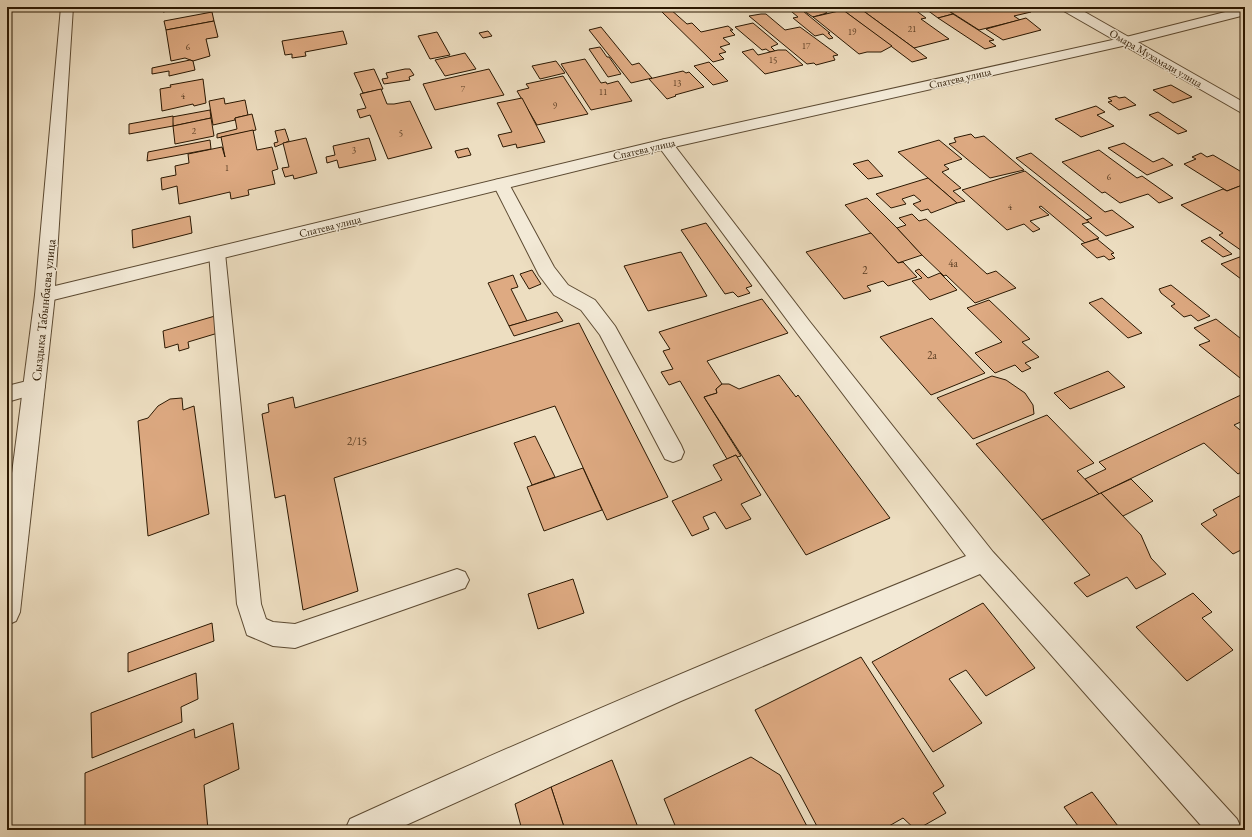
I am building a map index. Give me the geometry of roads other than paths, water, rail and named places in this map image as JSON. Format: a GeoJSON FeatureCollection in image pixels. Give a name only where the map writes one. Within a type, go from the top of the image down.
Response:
{"type":"FeatureCollection","features":[{"type":"Feature","properties":{"kind":"street","name":"Сыздыка Табынбаева улица"},"geometry":{"type":"LineString","coordinates":[[7,612],[45,295],[67,7]]}},
{"type":"Feature","properties":{"kind":"street","name":"Омара Мухамади улица"},"geometry":{"type":"LineString","coordinates":[[1067,7],[1245,109]]}},
{"type":"Feature","properties":{"kind":"street","name":"Спатева улица"},"geometry":{"type":"LineString","coordinates":[[45,295],[665,144],[1127,41],[1245,11]]}},
{"type":"Feature","properties":{"kind":"street"},"geometry":{"type":"LineString","coordinates":[[665,144],[803,328],[984,560],[1226,830]]}},
{"type":"Feature","properties":{"kind":"street"},"geometry":{"type":"LineString","coordinates":[[501,184],[546,270],[561,290],[588,305],[608,331],[673,452]]}},
{"type":"Feature","properties":{"kind":"street"},"geometry":{"type":"LineString","coordinates":[[361,830],[452,787],[808,633],[984,560]]}},
{"type":"Feature","properties":{"kind":"lane"},"geometry":{"type":"LineString","coordinates":[[217,253],[250,604],[256,626],[274,634],[295,636],[457,580]]}},
{"type":"Feature","properties":{"kind":"lane"},"geometry":{"type":"LineString","coordinates":[[7,394],[35,387]]}}]}
